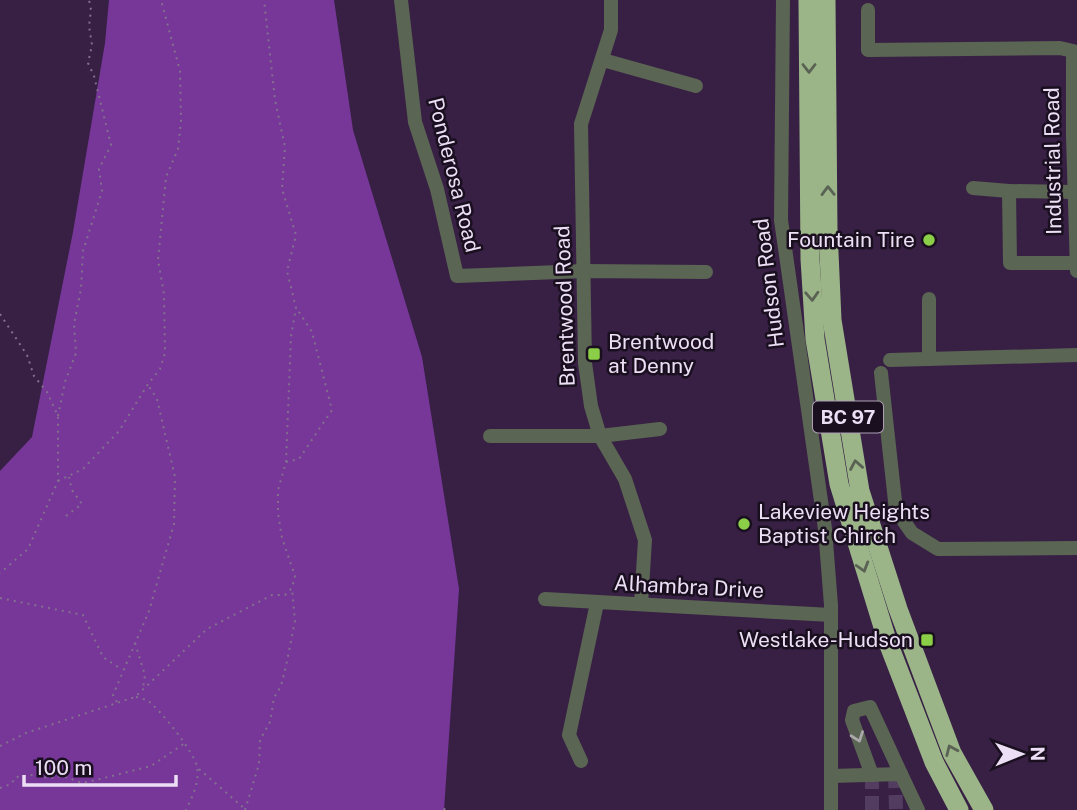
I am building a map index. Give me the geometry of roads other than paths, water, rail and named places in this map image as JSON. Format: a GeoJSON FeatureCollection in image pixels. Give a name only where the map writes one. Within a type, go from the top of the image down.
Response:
{"type":"FeatureCollection","features":[{"type":"Feature","properties":{"kind":"highway","name":"BC 97"},"geometry":{"type":"LineString","coordinates":[[808,0],[810,260],[814,326],[839,484],[887,640],[934,762],[959,810]]}},
{"type":"Feature","properties":{"kind":"highway","name":"BC 97"},"geometry":{"type":"LineString","coordinates":[[826,0],[828,230],[832,320],[860,491],[898,609],[951,752],[984,810]]}},
{"type":"Feature","properties":{"kind":"street","name":"Ponderosa Road"},"geometry":{"type":"LineString","coordinates":[[401,0],[415,122],[437,188],[457,276],[584,271]]}},
{"type":"Feature","properties":{"kind":"street","name":"Brentwood Road"},"geometry":{"type":"LineString","coordinates":[[611,0],[611,30],[581,124],[585,363],[591,406],[600,436],[625,479],[645,540],[641,604]]}},
{"type":"Feature","properties":{"kind":"street","name":"Hudson Road"},"geometry":{"type":"LineString","coordinates":[[783,0],[781,220],[825,529],[831,615],[831,810]]}},
{"type":"Feature","properties":{"kind":"street","name":"Industrial Road"},"geometry":{"type":"LineString","coordinates":[[868,10],[868,50],[1060,48],[1073,51],[1073,192],[1077,271]]}},
{"type":"Feature","properties":{"kind":"street"},"geometry":{"type":"LineString","coordinates":[[603,60],[696,86]]}},
{"type":"Feature","properties":{"kind":"street"},"geometry":{"type":"LineString","coordinates":[[973,188],[1073,192]]}},
{"type":"Feature","properties":{"kind":"street"},"geometry":{"type":"LineString","coordinates":[[1009,191],[1010,263],[1076,263]]}},
{"type":"Feature","properties":{"kind":"street"},"geometry":{"type":"LineString","coordinates":[[584,271],[706,272]]}},
{"type":"Feature","properties":{"kind":"street"},"geometry":{"type":"LineString","coordinates":[[929,299],[929,359]]}},
{"type":"Feature","properties":{"kind":"street"},"geometry":{"type":"LineString","coordinates":[[890,360],[1077,355]]}},
{"type":"Feature","properties":{"kind":"street"},"geometry":{"type":"LineString","coordinates":[[881,373],[896,510],[912,533],[938,549],[1077,548]]}},
{"type":"Feature","properties":{"kind":"street"},"geometry":{"type":"LineString","coordinates":[[490,436],[600,436],[660,429]]}},
{"type":"Feature","properties":{"kind":"street","name":"Alhambra Drive"},"geometry":{"type":"LineString","coordinates":[[545,599],[831,615]]}},
{"type":"Feature","properties":{"kind":"street"},"geometry":{"type":"LineString","coordinates":[[581,761],[569,735],[597,603]]}},
{"type":"Feature","properties":{"kind":"street"},"geometry":{"type":"LineString","coordinates":[[872,775],[852,720],[854,711],[870,707],[918,810]]}},
{"type":"Feature","properties":{"kind":"street"},"geometry":{"type":"LineString","coordinates":[[831,776],[901,774]]}},
{"type":"Feature","properties":{"kind":"tunnel"},"geometry":{"type":"LineString","coordinates":[[895,774],[896,810]]}},
{"type":"Feature","properties":{"kind":"tunnel"},"geometry":{"type":"LineString","coordinates":[[872,775],[872,810]]}},
{"type":"Feature","properties":{"kind":"place","name":"Fountain Tire"},"geometry":{"type":"Point","coordinates":[929,240]}},
{"type":"Feature","properties":{"kind":"place","name":"Brentwood at Denny"},"geometry":{"type":"Point","coordinates":[594,354]}},
{"type":"Feature","properties":{"kind":"place","name":"Lakeview Heights Baptist Chirch"},"geometry":{"type":"Point","coordinates":[744,524]}},
{"type":"Feature","properties":{"kind":"place","name":"Westlake-Hudson"},"geometry":{"type":"Point","coordinates":[927,640]}}]}
